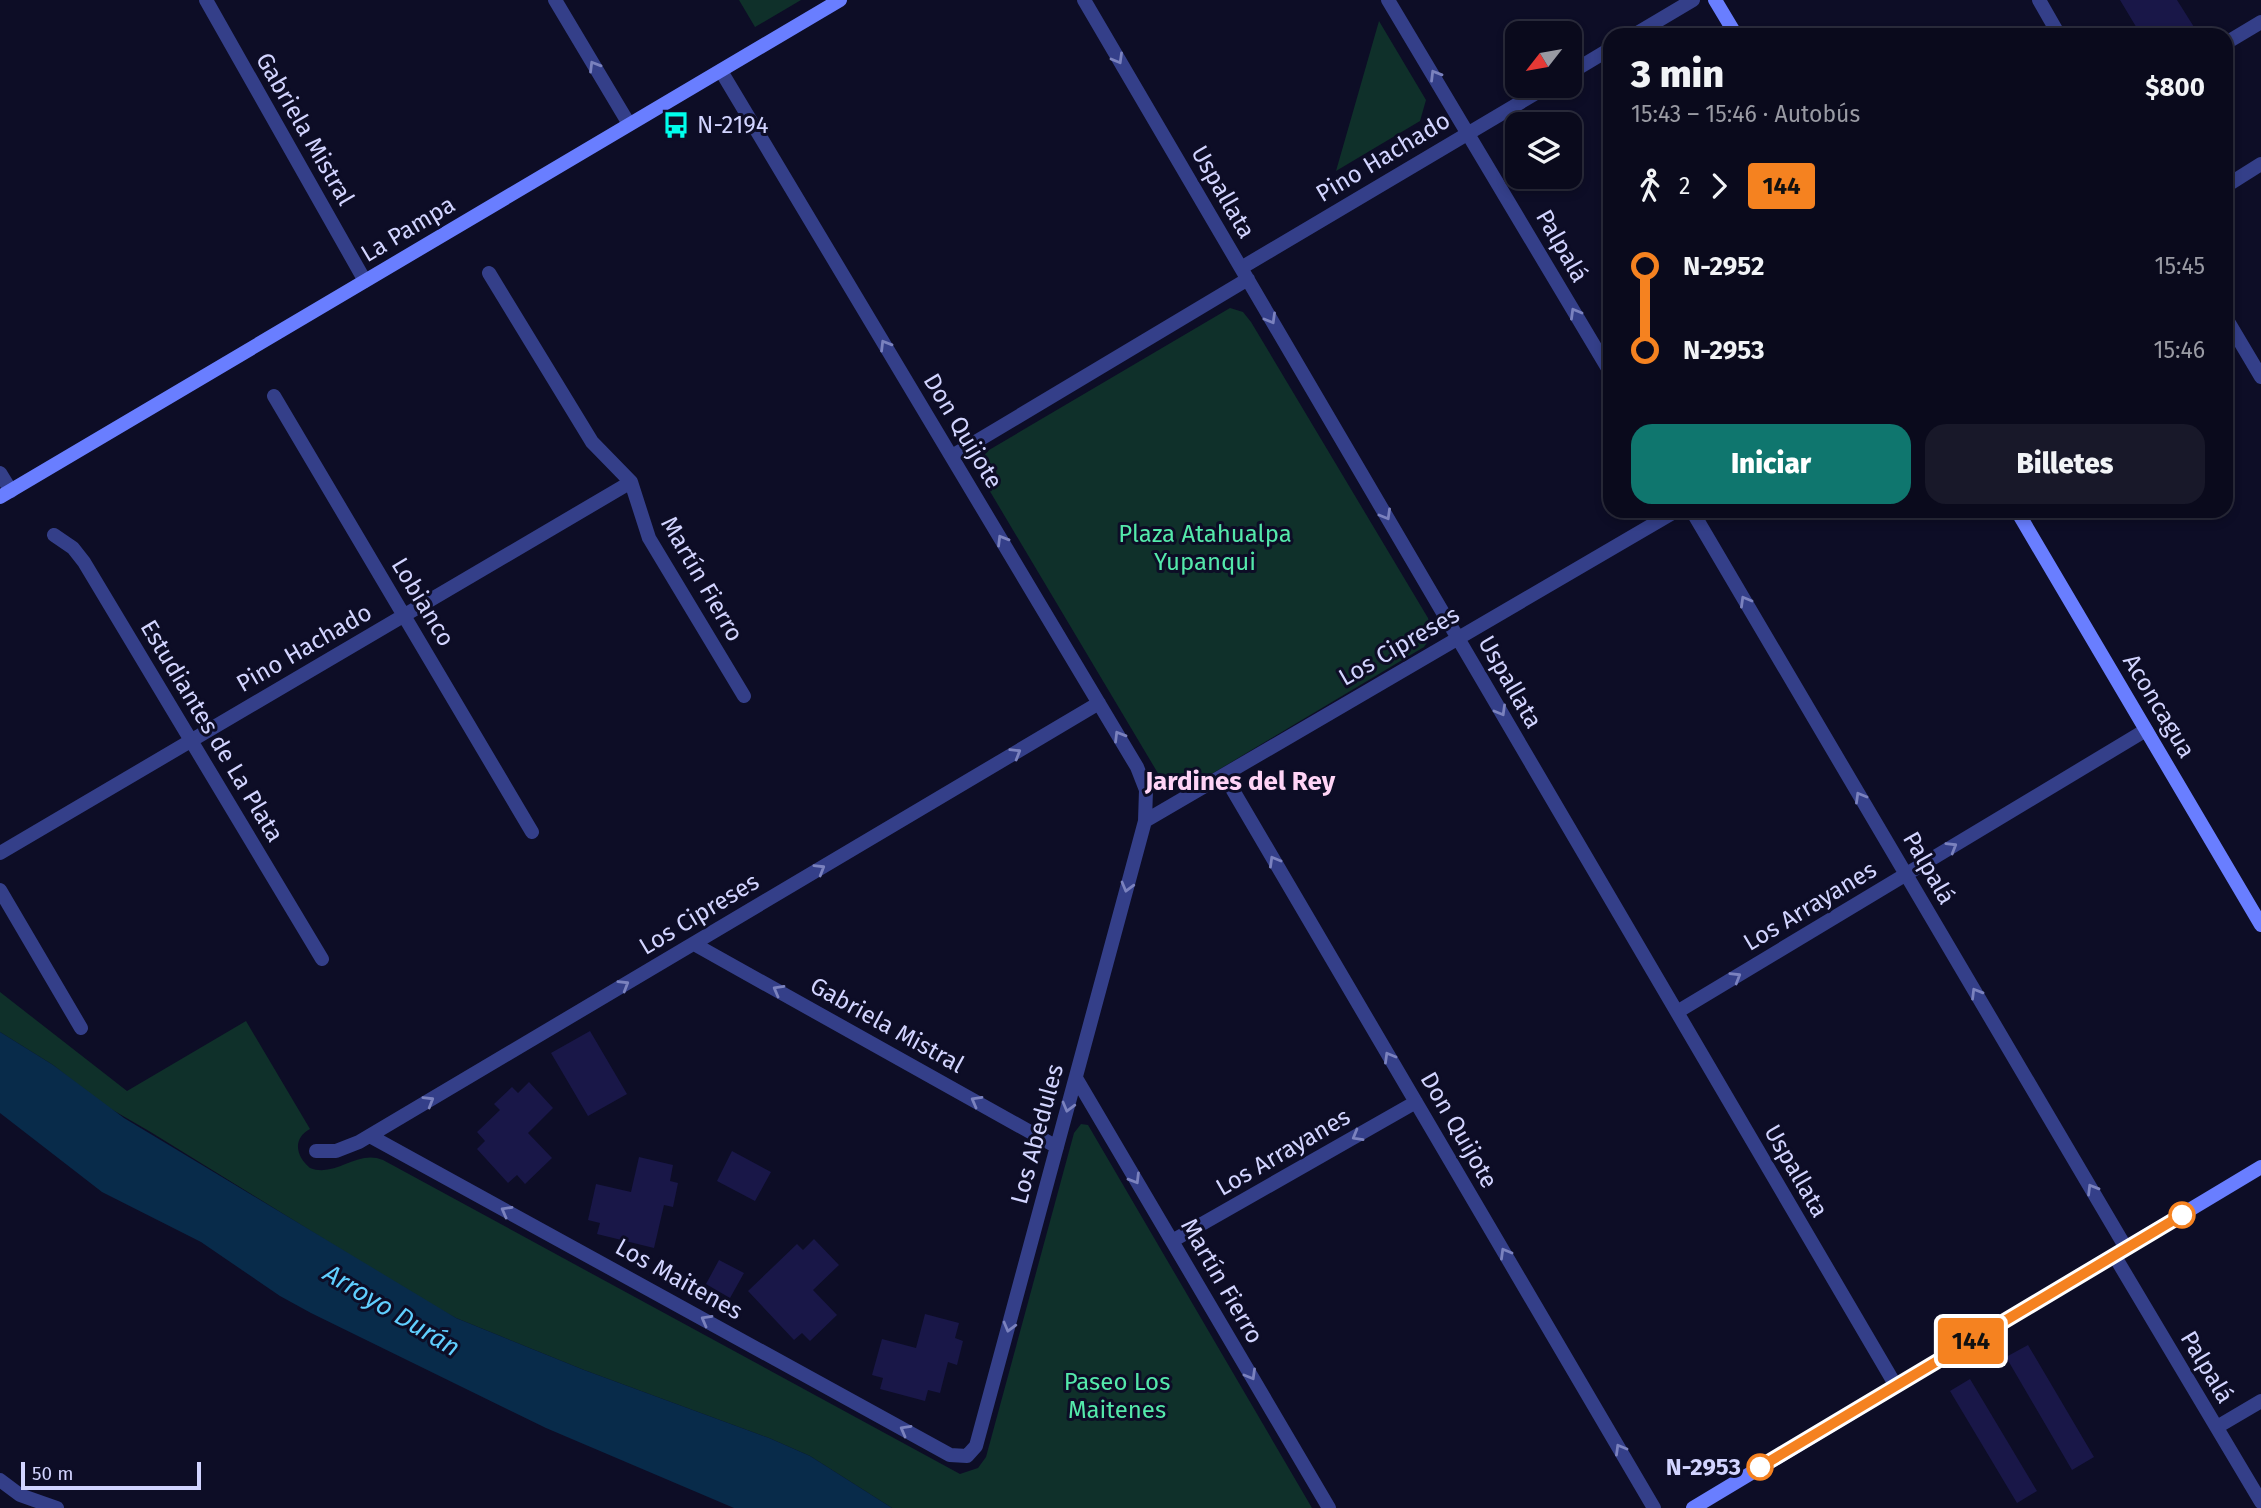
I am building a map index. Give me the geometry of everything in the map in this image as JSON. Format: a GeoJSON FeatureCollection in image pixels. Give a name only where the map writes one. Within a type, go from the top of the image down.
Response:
{"type":"FeatureCollection","features":[{"type":"Feature","properties":{"kind":"street","name":"Gabriela Mistral"},"geometry":{"type":"LineString","coordinates":[[206,0],[365,281]]}},
{"type":"Feature","properties":{"kind":"street"},"geometry":{"type":"LineString","coordinates":[[555,0],[629,124]]}},
{"type":"Feature","properties":{"kind":"street","name":"La Pampa"},"geometry":{"type":"LineString","coordinates":[[5,494],[840,0]]}},
{"type":"Feature","properties":{"kind":"street","name":"Uspallata"},"geometry":{"type":"LineString","coordinates":[[1084,0],[1896,1386]]}},
{"type":"Feature","properties":{"kind":"street","name":"Palpalá"},"geometry":{"type":"LineString","coordinates":[[1388,0],[1603,360]]}},
{"type":"Feature","properties":{"kind":"street"},"geometry":{"type":"LineString","coordinates":[[1646,28],[1693,0]]}},
{"type":"Feature","properties":{"kind":"street"},"geometry":{"type":"LineString","coordinates":[[1715,0],[1732,28]]}},
{"type":"Feature","properties":{"kind":"street"},"geometry":{"type":"LineString","coordinates":[[2039,0],[2055,28]]}},
{"type":"Feature","properties":{"kind":"street"},"geometry":{"type":"LineString","coordinates":[[2233,39],[2261,22]]}},
{"type":"Feature","properties":{"kind":"street"},"geometry":{"type":"LineString","coordinates":[[1582,66],[1603,53]]}},
{"type":"Feature","properties":{"kind":"street","name":"Don Quijote"},"geometry":{"type":"LineString","coordinates":[[721,71],[1143,778],[1147,800],[1145,821]]}},
{"type":"Feature","properties":{"kind":"street","name":"Pino Hachado"},"geometry":{"type":"LineString","coordinates":[[952,456],[1527,98]]}},
{"type":"Feature","properties":{"kind":"street"},"geometry":{"type":"LineString","coordinates":[[2233,182],[2261,164]]}},
{"type":"Feature","properties":{"kind":"street","name":"Martín Fierro"},"geometry":{"type":"LineString","coordinates":[[489,272],[592,442],[631,482],[649,538],[744,696]]}},
{"type":"Feature","properties":{"kind":"street"},"geometry":{"type":"LineString","coordinates":[[2233,330],[2261,377]]}},
{"type":"Feature","properties":{"kind":"street","name":"Lobianco"},"geometry":{"type":"LineString","coordinates":[[274,396],[532,832]]}},
{"type":"Feature","properties":{"kind":"street"},"geometry":{"type":"LineString","coordinates":[[0,473],[5,494]]}},
{"type":"Feature","properties":{"kind":"street","name":"Pino Hachado"},"geometry":{"type":"LineString","coordinates":[[0,853],[631,482]]}},
{"type":"Feature","properties":{"kind":"street","name":"Los Cipreses"},"geometry":{"type":"LineString","coordinates":[[1145,821],[1664,518]]}},
{"type":"Feature","properties":{"kind":"street","name":"Palpalá"},"geometry":{"type":"LineString","coordinates":[[1696,518],[1906,875],[2261,1502]]}},
{"type":"Feature","properties":{"kind":"street","name":"Aconcagua"},"geometry":{"type":"LineString","coordinates":[[2021,518],[2261,925]]}},
{"type":"Feature","properties":{"kind":"street","name":"Estudiantes de La Plata"},"geometry":{"type":"LineString","coordinates":[[54,535],[73,548],[84,562],[321,959]]}},
{"type":"Feature","properties":{"kind":"street","name":"Los Cipreses"},"geometry":{"type":"LineString","coordinates":[[316,1151],[344,1149],[370,1136],[1100,703]]}},
{"type":"Feature","properties":{"kind":"street","name":"Los Arrayanes"},"geometry":{"type":"LineString","coordinates":[[1677,1012],[2146,730]]}},
{"type":"Feature","properties":{"kind":"street","name":"Don Quijote"},"geometry":{"type":"LineString","coordinates":[[1224,775],[1654,1508]]}},
{"type":"Feature","properties":{"kind":"street","name":"Los Abedules"},"geometry":{"type":"LineString","coordinates":[[967,1456],[978,1441],[1145,821]]}},
{"type":"Feature","properties":{"kind":"street"},"geometry":{"type":"LineString","coordinates":[[0,890],[81,1028]]}},
{"type":"Feature","properties":{"kind":"street","name":"Gabriela Mistral"},"geometry":{"type":"LineString","coordinates":[[694,944],[1058,1146]]}},
{"type":"Feature","properties":{"kind":"street","name":"Martín Fierro"},"geometry":{"type":"LineString","coordinates":[[1076,1078],[1329,1508]]}},
{"type":"Feature","properties":{"kind":"street","name":"Los Arrayanes"},"geometry":{"type":"LineString","coordinates":[[1172,1241],[1416,1102]]}},
{"type":"Feature","properties":{"kind":"street","name":"Los Maitenes"},"geometry":{"type":"LineString","coordinates":[[370,1136],[950,1454],[967,1456]]}},
{"type":"Feature","properties":{"kind":"street"},"geometry":{"type":"LineString","coordinates":[[1693,1508],[2261,1167]]}},
{"type":"Feature","properties":{"kind":"street"},"geometry":{"type":"LineString","coordinates":[[2217,1427],[2261,1401]]}},
{"type":"Feature","properties":{"kind":"street"},"geometry":{"type":"LineString","coordinates":[[2,1487],[57,1508]]}},
{"type":"Feature","properties":{"kind":"green space"},"geometry":{"type":"Polygon","coordinates":[[[739,0],[801,0],[755,27],[739,0]]]}},
{"type":"Feature","properties":{"kind":"green space"},"geometry":{"type":"Polygon","coordinates":[[[1379,21],[1426,100],[1420,121],[1336,171],[1379,21]]]}},
{"type":"Feature","properties":{"kind":"green space","name":"Plaza Atahualpa Yupanqui"},"geometry":{"type":"Polygon","coordinates":[[[1230,308],[1243,312],[1251,322],[1428,618],[1432,635],[1424,647],[1188,788],[1174,790],[1162,780],[982,478],[978,462],[989,450],[1230,308]]]}},
{"type":"Feature","properties":{"kind":"green space","name":"Paseo Los Maitenes"},"geometry":{"type":"Polygon","coordinates":[[[0,992],[127,1091],[246,1021],[310,1129],[300,1138],[298,1148],[310,1168],[329,1169],[364,1158],[383,1160],[960,1474],[978,1468],[986,1457],[1074,1133],[1081,1124],[1088,1125],[1312,1508],[892,1508],[810,1456],[769,1438],[584,1370],[456,1318],[421,1299],[104,1105],[53,1065],[0,1032],[0,992]]]}},
{"type":"Feature","properties":{"kind":"water","name":"Arroyo Durán"},"geometry":{"type":"Polygon","coordinates":[[[0,1032],[53,1065],[124,1118],[456,1318],[584,1370],[769,1438],[810,1456],[892,1508],[734,1508],[546,1428],[311,1313],[280,1296],[201,1242],[102,1192],[0,1113],[0,1032]]]}},
{"type":"Feature","properties":{"kind":"building"},"geometry":{"type":"Polygon","coordinates":[[[2120,0],[2177,0],[2194,27],[2192,28],[2137,28],[2120,0]]]}},
{"type":"Feature","properties":{"kind":"building"},"geometry":{"type":"Polygon","coordinates":[[[590,1031],[627,1094],[588,1116],[551,1053],[590,1031]]]}},
{"type":"Feature","properties":{"kind":"building"},"geometry":{"type":"Polygon","coordinates":[[[529,1082],[553,1108],[528,1133],[552,1158],[525,1184],[517,1175],[508,1183],[477,1149],[485,1141],[477,1132],[500,1110],[494,1104],[512,1087],[518,1093],[529,1082]]]}},
{"type":"Feature","properties":{"kind":"building"},"geometry":{"type":"Polygon","coordinates":[[[732,1151],[771,1172],[755,1201],[717,1181],[732,1151]]]}},
{"type":"Feature","properties":{"kind":"building"},"geometry":{"type":"Polygon","coordinates":[[[639,1157],[673,1165],[670,1181],[678,1183],[673,1207],[664,1205],[654,1248],[597,1234],[600,1223],[588,1220],[596,1184],[631,1192],[639,1157]]]}},
{"type":"Feature","properties":{"kind":"building"},"geometry":{"type":"Polygon","coordinates":[[[814,1239],[839,1265],[813,1290],[837,1315],[810,1341],[802,1333],[794,1340],[748,1291],[797,1244],[803,1250],[814,1239]]]}},
{"type":"Feature","properties":{"kind":"building"},"geometry":{"type":"Polygon","coordinates":[[[719,1260],[744,1273],[730,1298],[706,1284],[719,1260]]]}},
{"type":"Feature","properties":{"kind":"building"},"geometry":{"type":"Polygon","coordinates":[[[925,1314],[959,1323],[955,1338],[963,1341],[957,1365],[948,1362],[940,1393],[928,1390],[925,1401],[880,1389],[883,1378],[872,1375],[882,1339],[916,1348],[925,1314]]]}},
{"type":"Feature","properties":{"kind":"building"},"geometry":{"type":"Polygon","coordinates":[[[2028,1345],[2094,1457],[2072,1470],[2006,1357],[2028,1345]]]}},
{"type":"Feature","properties":{"kind":"building"},"geometry":{"type":"Polygon","coordinates":[[[1970,1379],[2037,1491],[2017,1503],[1950,1391],[1970,1379]]]}},
{"type":"Feature","properties":{"kind":"bus line","name":"144"},"geometry":{"type":"LineString","coordinates":[[1760,1467],[2182,1215]]}},
{"type":"Feature","properties":{"kind":"place","name":"N-2194"},"geometry":{"type":"Point","coordinates":[676,125]}},
{"type":"Feature","properties":{"kind":"place","name":"N-2953"},"geometry":{"type":"Point","coordinates":[1760,1467]}},
{"type":"Feature","properties":{"kind":"district","name":"Jardines del Rey"},"geometry":{"type":"Point","coordinates":[1240,781]}}]}
